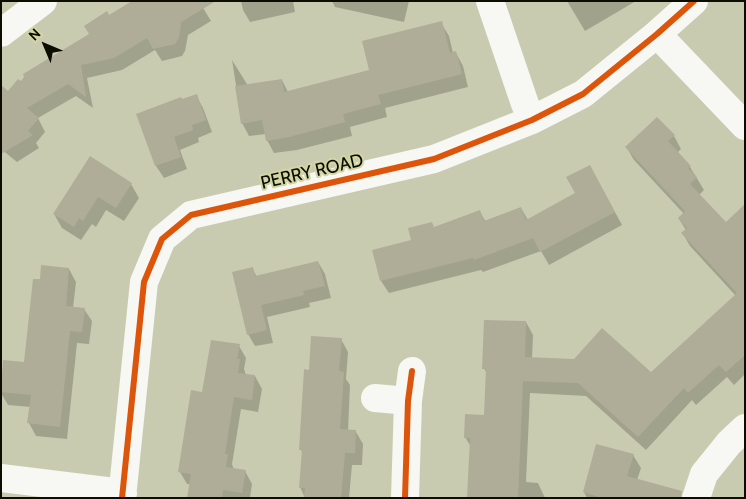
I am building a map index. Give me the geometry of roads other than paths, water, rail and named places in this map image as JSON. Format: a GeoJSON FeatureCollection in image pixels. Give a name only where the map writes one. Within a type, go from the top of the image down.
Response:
{"type":"FeatureCollection","features":[{"type":"Feature","properties":{"kind":"street"},"geometry":{"type":"LineString","coordinates":[[1,33],[43,1]]}},
{"type":"Feature","properties":{"kind":"street"},"geometry":{"type":"LineString","coordinates":[[490,1],[532,120]]}},
{"type":"Feature","properties":{"kind":"street","name":"PERRY ROAD"},"geometry":{"type":"LineString","coordinates":[[123,495],[144,282],[162,239],[191,215],[434,160],[532,120],[582,94],[657,34],[694,1]]}},
{"type":"Feature","properties":{"kind":"street"},"geometry":{"type":"LineString","coordinates":[[657,34],[745,126]]}},
{"type":"Feature","properties":{"kind":"street"},"geometry":{"type":"LineString","coordinates":[[405,498],[408,400],[412,371]]}},
{"type":"Feature","properties":{"kind":"street"},"geometry":{"type":"LineString","coordinates":[[375,398],[408,400]]}},
{"type":"Feature","properties":{"kind":"street"},"geometry":{"type":"LineString","coordinates":[[696,498],[704,474],[729,443],[745,428]]}},
{"type":"Feature","properties":{"kind":"street"},"geometry":{"type":"LineString","coordinates":[[1,478],[123,495]]}}]}
